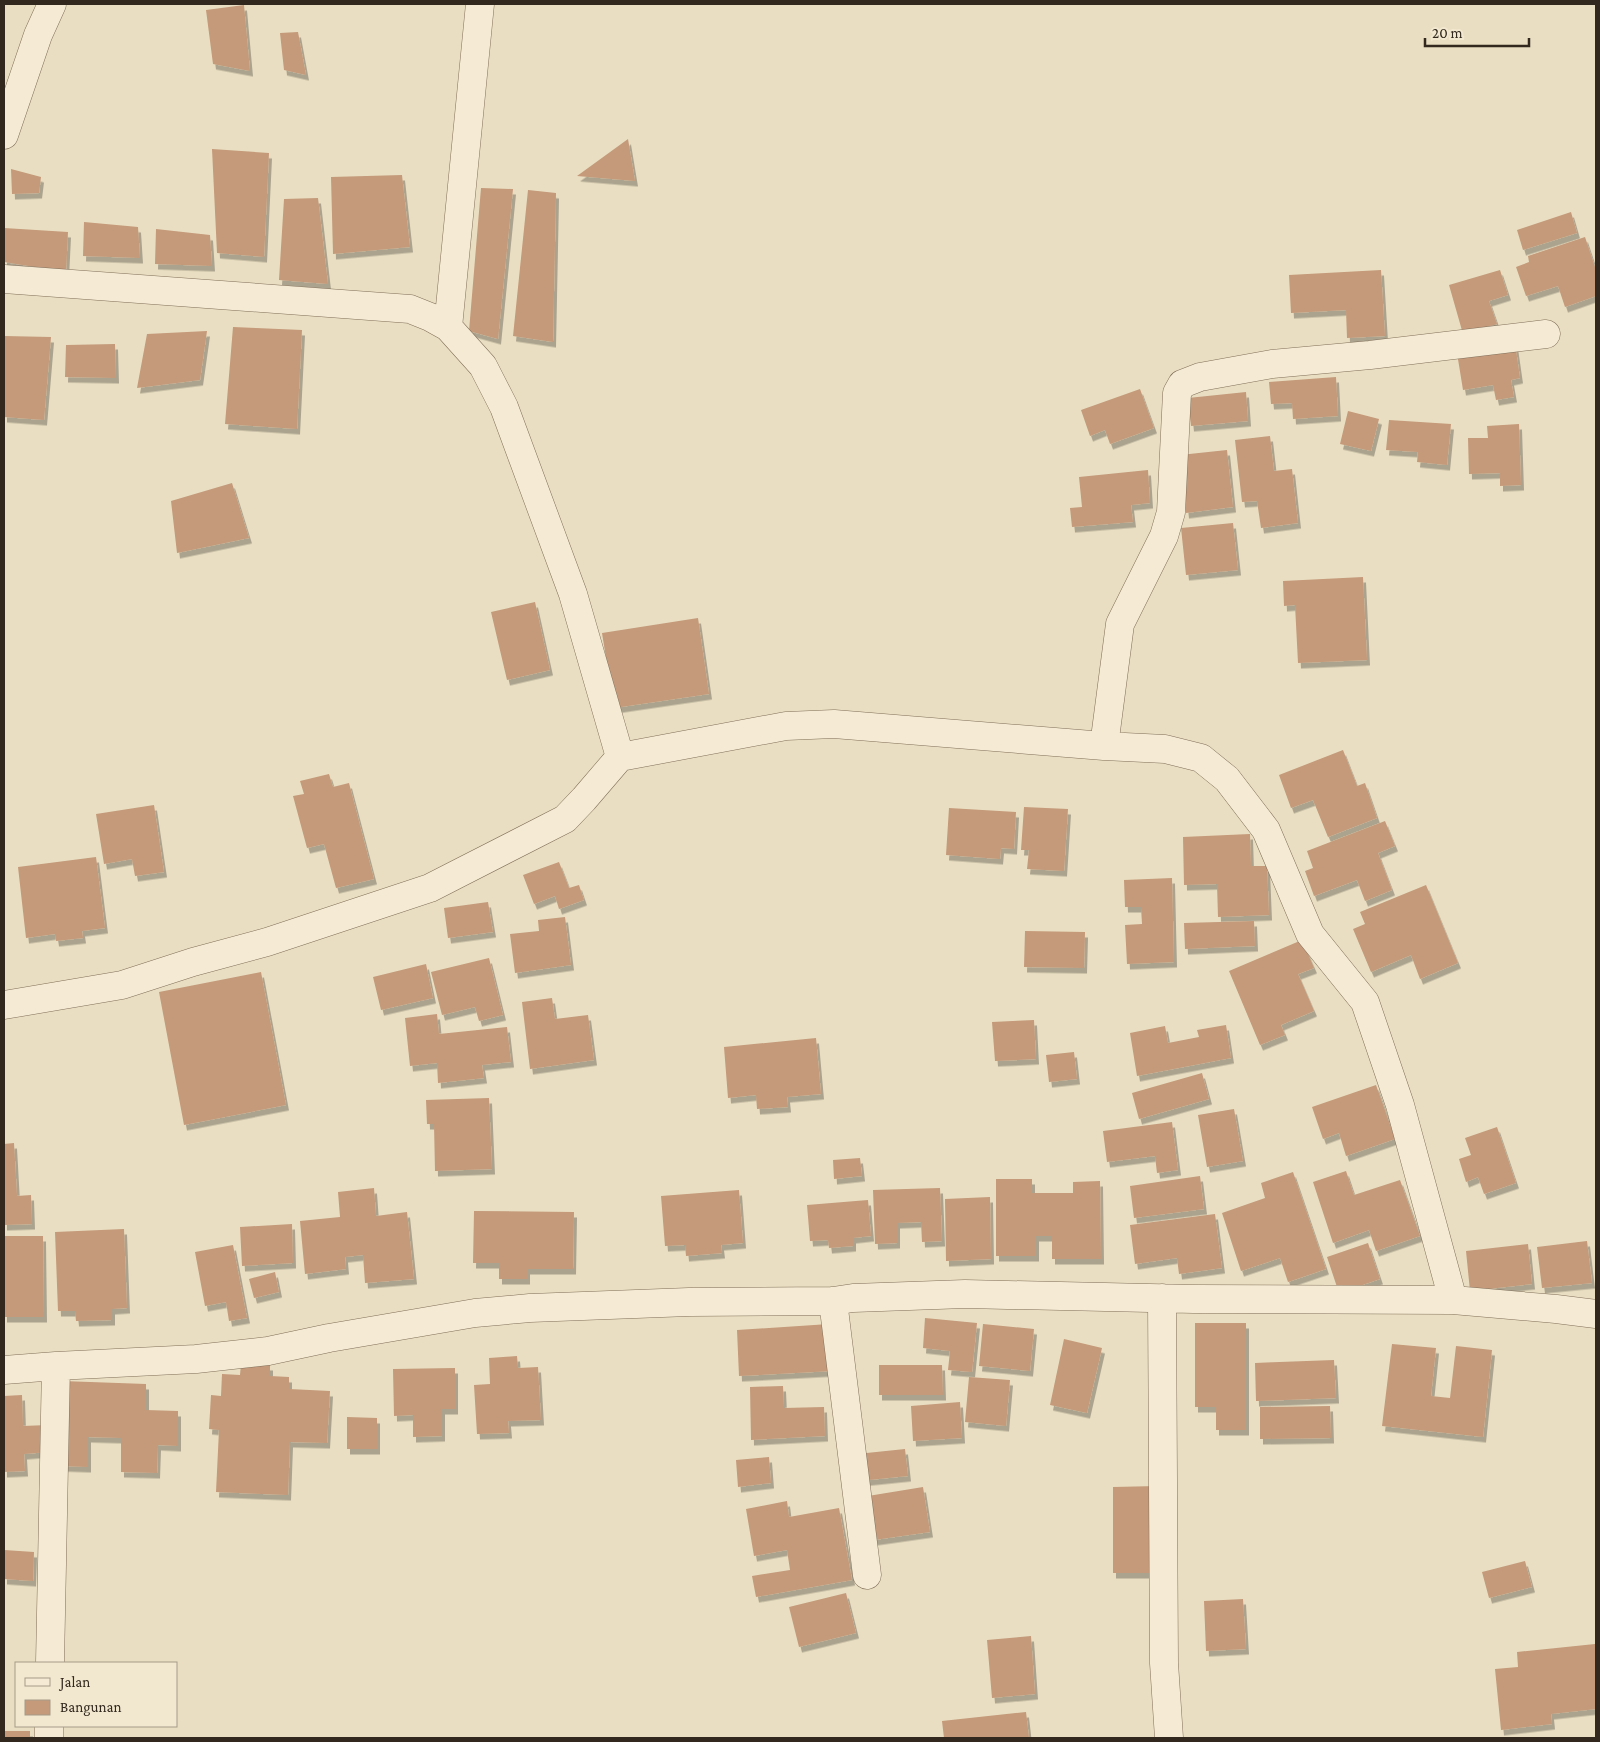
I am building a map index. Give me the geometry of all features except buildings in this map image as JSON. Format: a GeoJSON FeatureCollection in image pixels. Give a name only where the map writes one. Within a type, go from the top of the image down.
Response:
{"type":"FeatureCollection","features":[{"type":"Feature","properties":{"kind":"street"},"geometry":{"type":"LineString","coordinates":[[4,134],[38,35],[52,4]]}},
{"type":"Feature","properties":{"kind":"street"},"geometry":{"type":"LineString","coordinates":[[448,327],[480,4]]}},
{"type":"Feature","properties":{"kind":"street"},"geometry":{"type":"LineString","coordinates":[[4,279],[410,309],[448,327],[483,366],[504,407],[573,594],[620,757]]}},
{"type":"Feature","properties":{"kind":"street"},"geometry":{"type":"LineString","coordinates":[[1104,746],[1120,624],[1164,536],[1172,512],[1177,392],[1182,384],[1200,377],[1272,364],[1370,355],[1546,334]]}},
{"type":"Feature","properties":{"kind":"street"},"geometry":{"type":"LineString","coordinates":[[4,1005],[122,985],[193,962],[267,942],[430,888],[564,819],[620,757],[786,726],[834,724],[1165,750],[1201,758],[1228,779],[1266,830],[1310,934],[1365,1002],[1400,1105],[1454,1300]]}},
{"type":"Feature","properties":{"kind":"street"},"geometry":{"type":"LineString","coordinates":[[4,1370],[196,1359],[268,1351],[329,1338],[475,1313],[530,1308],[689,1302],[833,1301],[853,1298],[965,1294],[1162,1298],[1454,1300],[1596,1314]]}},
{"type":"Feature","properties":{"kind":"street"},"geometry":{"type":"LineString","coordinates":[[1162,1298],[1164,1663],[1169,1738]]}},
{"type":"Feature","properties":{"kind":"street"},"geometry":{"type":"LineString","coordinates":[[833,1301],[867,1576]]}},
{"type":"Feature","properties":{"kind":"street"},"geometry":{"type":"LineString","coordinates":[[50,1662],[56,1366]]}}]}
